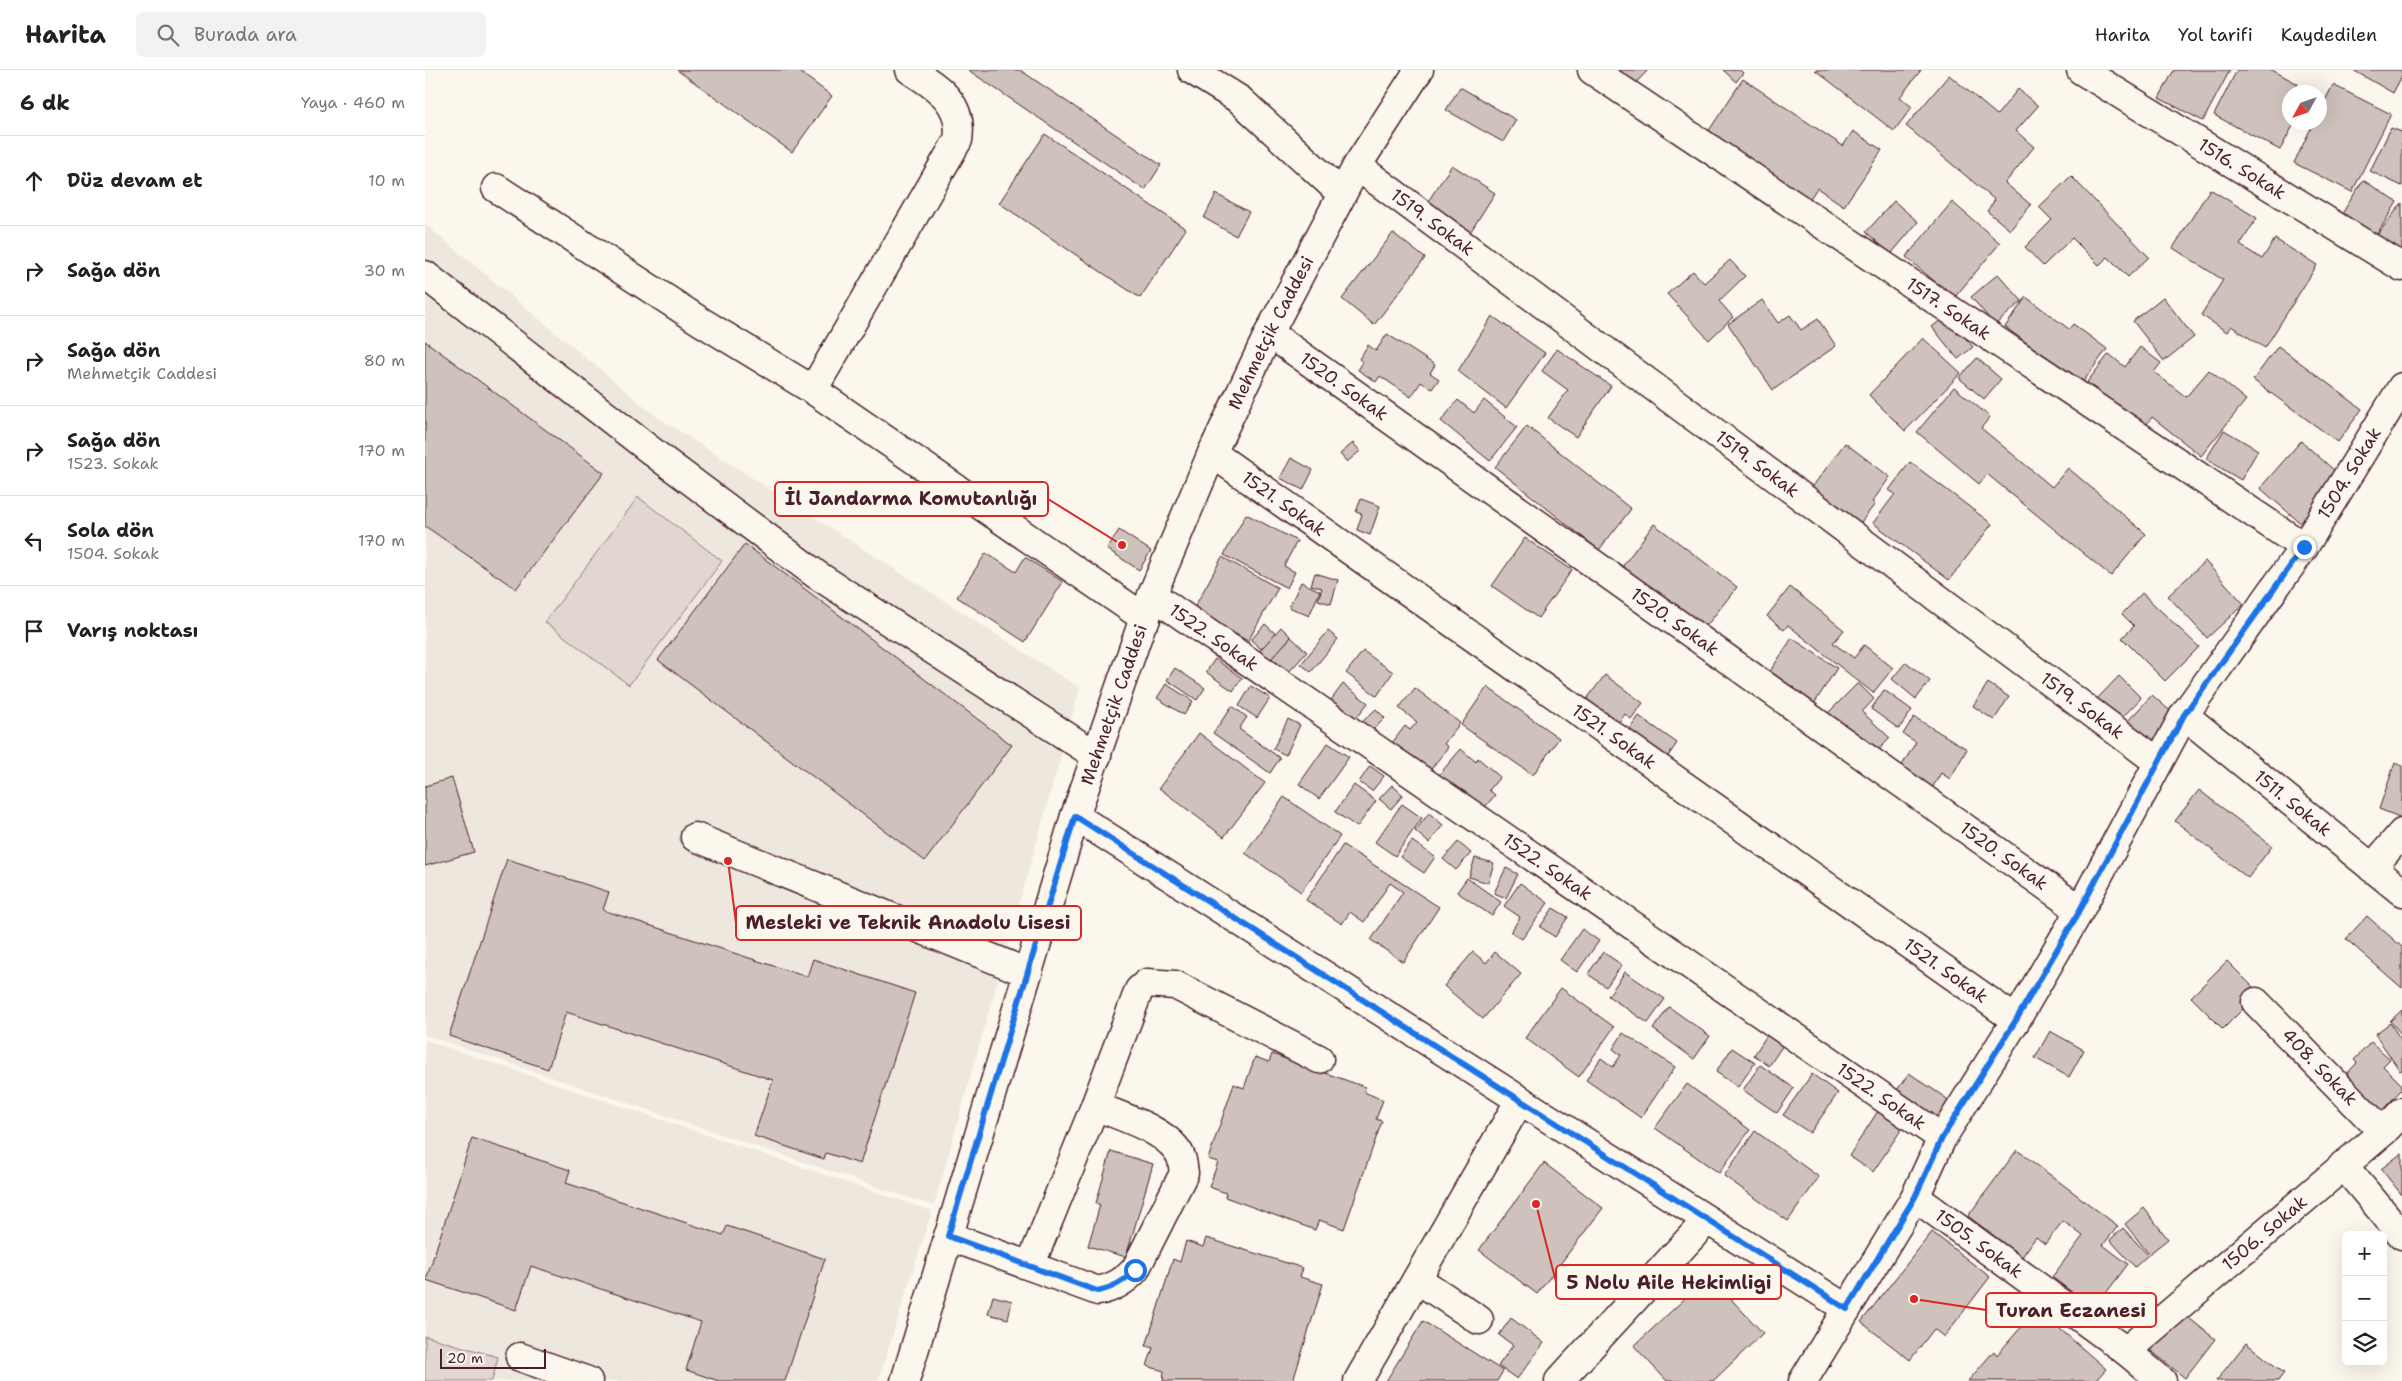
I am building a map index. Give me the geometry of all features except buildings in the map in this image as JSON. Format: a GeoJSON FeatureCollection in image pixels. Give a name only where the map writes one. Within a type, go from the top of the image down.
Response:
{"type":"FeatureCollection","features":[{"type":"Feature","properties":{"kind":"street"},"geometry":{"type":"LineString","coordinates":[[813,390],[958,140],[959,122],[949,99],[941,90],[910,70]]}},
{"type":"Feature","properties":{"kind":"street"},"geometry":{"type":"LineString","coordinates":[[1192,70],[1240,100],[1342,194]]}},
{"type":"Feature","properties":{"kind":"street","name":"Mehmetçik Caddesi"},"geometry":{"type":"LineString","coordinates":[[905,1381],[1075,816],[1149,607],[1212,453],[1269,333],[1357,166],[1419,70]]}},
{"type":"Feature","properties":{"kind":"street","name":"1517. Sokak"},"geometry":{"type":"LineString","coordinates":[[1592,70],[2304,547]]}},
{"type":"Feature","properties":{"kind":"street","name":"1516. Sokak"},"geometry":{"type":"LineString","coordinates":[[2081,70],[2402,267]]}},
{"type":"Feature","properties":{"kind":"street","name":"1519. Sokak"},"geometry":{"type":"LineString","coordinates":[[1357,166],[2158,762]]}},
{"type":"Feature","properties":{"kind":"street","name":"1522. Sokak"},"geometry":{"type":"LineString","coordinates":[[496,188],[700,321],[813,390],[1149,607],[1942,1138]]}},
{"type":"Feature","properties":{"kind":"street"},"geometry":{"type":"LineString","coordinates":[[425,275],[663,460],[817,575],[1097,756]]}},
{"type":"Feature","properties":{"kind":"street","name":"1520. Sokak"},"geometry":{"type":"LineString","coordinates":[[1269,333],[2080,910]]}},
{"type":"Feature","properties":{"kind":"street","name":"1504. Sokak"},"geometry":{"type":"LineString","coordinates":[[1803,1381],[1915,1197],[1942,1138],[2016,1020],[2080,910],[2184,715],[2304,547],[2402,387]]}},
{"type":"Feature","properties":{"kind":"street","name":"1521. Sokak"},"geometry":{"type":"LineString","coordinates":[[1212,453],[2016,1020]]}},
{"type":"Feature","properties":{"kind":"street","name":"1511. Sokak"},"geometry":{"type":"LineString","coordinates":[[2184,715],[2402,892]]}},
{"type":"Feature","properties":{"kind":"street"},"geometry":{"type":"LineString","coordinates":[[1075,816],[1847,1309]]}},
{"type":"Feature","properties":{"kind":"street"},"geometry":{"type":"LineString","coordinates":[[2372,868],[2402,833]]}},
{"type":"Feature","properties":{"kind":"street"},"geometry":{"type":"LineString","coordinates":[[695,837],[1028,973]]}},
{"type":"Feature","properties":{"kind":"street"},"geometry":{"type":"LineString","coordinates":[[1030,1266],[1095,1106],[1139,990],[1147,984],[1175,984],[1319,1059]]}},
{"type":"Feature","properties":{"kind":"street","name":"408. Sokak"},"geometry":{"type":"LineString","coordinates":[[2257,1002],[2383,1132]]}},
{"type":"Feature","properties":{"kind":"street"},"geometry":{"type":"LineString","coordinates":[[1358,1381],[1520,1100]]}},
{"type":"Feature","properties":{"kind":"street"},"geometry":{"type":"LineString","coordinates":[[948,1236],[1097,1291],[1111,1288],[1125,1280],[1135,1270],[1184,1173],[1181,1157],[1171,1142],[1154,1131],[1095,1106]]}},
{"type":"Feature","properties":{"kind":"street","name":"1506. Sokak"},"geometry":{"type":"LineString","coordinates":[[2126,1351],[2383,1132],[2402,1112]]}},
{"type":"Feature","properties":{"kind":"street"},"geometry":{"type":"LineString","coordinates":[[2343,1165],[2402,1235]]}},
{"type":"Feature","properties":{"kind":"street","name":"1505. Sokak"},"geometry":{"type":"LineString","coordinates":[[1915,1197],[2126,1351],[2162,1381]]}},
{"type":"Feature","properties":{"kind":"street"},"geometry":{"type":"LineString","coordinates":[[1559,1381],[1707,1220]]}},
{"type":"Feature","properties":{"kind":"street"},"geometry":{"type":"LineString","coordinates":[[1417,1280],[1479,1320]]}},
{"type":"Feature","properties":{"kind":"street"},"geometry":{"type":"LineString","coordinates":[[520,1357],[588,1381]]}},
{"type":"Feature","properties":{"kind":"shaded area"},"geometry":{"type":"Polygon","coordinates":[[[425,224],[656,416],[1080,688],[934,1206],[425,1035],[425,224]]]}},
{"type":"Feature","properties":{"kind":"shaded area"},"geometry":{"type":"Polygon","coordinates":[[[638,497],[722,561],[629,685],[545,622],[638,497]]]}},
{"type":"Feature","properties":{"kind":"shaded area"},"geometry":{"type":"Polygon","coordinates":[[[425,1040],[932,1211],[878,1381],[425,1381],[425,1040]]]}},
{"type":"Feature","properties":{"kind":"shaded area"},"geometry":{"type":"Polygon","coordinates":[[[425,1336],[498,1357],[492,1381],[425,1381],[425,1336]]]}},
{"type":"Feature","properties":{"kind":"place","name":"İl Jandarma Komutanlığı"},"geometry":{"type":"Point","coordinates":[1122,545]}},
{"type":"Feature","properties":{"kind":"place","name":"Mesleki ve Teknik Anadolu Lisesi"},"geometry":{"type":"Point","coordinates":[728,861]}},
{"type":"Feature","properties":{"kind":"place","name":"5 Nolu Aile Hekimligi"},"geometry":{"type":"Point","coordinates":[1536,1204]}},
{"type":"Feature","properties":{"kind":"place","name":"Turan Eczanesi"},"geometry":{"type":"Point","coordinates":[1914,1299]}},
{"type":"Feature","properties":{"kind":"route"},"geometry":{"type":"LineString","coordinates":[[1135,1270],[1125,1280],[1111,1288],[1097,1291],[948,1236],[1075,816],[1847,1309],[1915,1197],[1942,1138],[2016,1020],[2080,910],[2184,715],[2304,547]]}}]}
